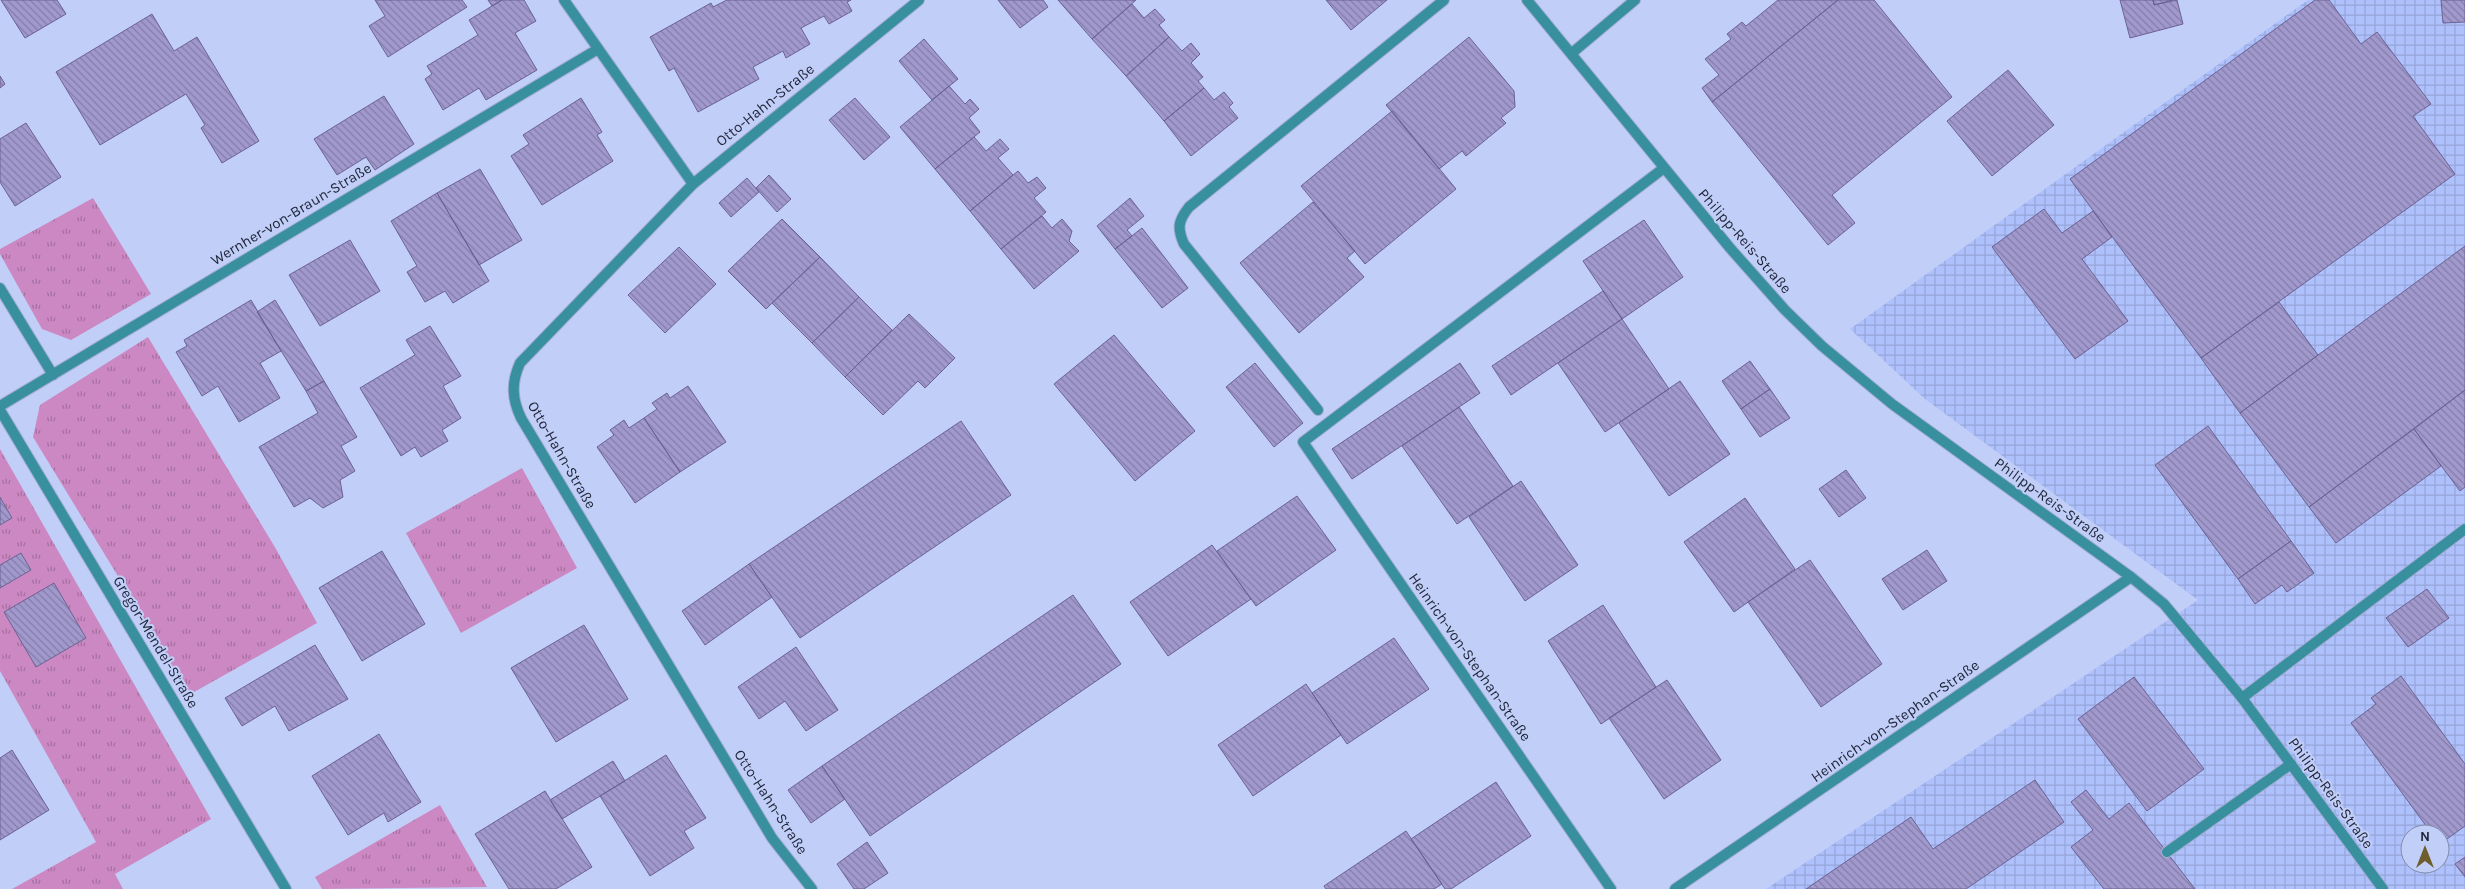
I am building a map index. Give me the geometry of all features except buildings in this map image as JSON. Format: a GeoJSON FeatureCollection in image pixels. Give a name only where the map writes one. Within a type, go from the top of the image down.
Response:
{"type":"FeatureCollection","features":[{"type":"Feature","properties":{"kind":"street"},"geometry":{"type":"LineString","coordinates":[[564,0],[692,184]]}},
{"type":"Feature","properties":{"kind":"street","name":"Otto-Hahn-Straße"},"geometry":{"type":"LineString","coordinates":[[812,889],[772,838],[514,402],[515,374],[520,363],[692,184],[919,0]]}},
{"type":"Feature","properties":{"kind":"street"},"geometry":{"type":"LineString","coordinates":[[1318,410],[1184,244],[1178,231],[1179,223],[1189,207],[1444,0]]}},
{"type":"Feature","properties":{"kind":"street","name":"Philipp-Reis-Straße"},"geometry":{"type":"LineString","coordinates":[[1527,0],[1730,248],[1785,310],[1822,346],[1892,404],[2131,577],[2164,604],[2242,698],[2382,889]]}},
{"type":"Feature","properties":{"kind":"street"},"geometry":{"type":"LineString","coordinates":[[1572,54],[1635,0]]}},
{"type":"Feature","properties":{"kind":"street","name":"Wernher-von-Braun-Straße"},"geometry":{"type":"LineString","coordinates":[[0,408],[53,374],[598,48]]}},
{"type":"Feature","properties":{"kind":"street","name":"Heinrich-von-Stephan-Straße"},"geometry":{"type":"LineString","coordinates":[[1611,889],[1303,442],[1664,168]]}},
{"type":"Feature","properties":{"kind":"street"},"geometry":{"type":"LineString","coordinates":[[0,288],[53,374]]}},
{"type":"Feature","properties":{"kind":"street","name":"Gregor-Mendel-Straße"},"geometry":{"type":"LineString","coordinates":[[0,408],[286,889]]}},
{"type":"Feature","properties":{"kind":"street"},"geometry":{"type":"LineString","coordinates":[[2242,698],[2465,529]]}},
{"type":"Feature","properties":{"kind":"street","name":"Heinrich-von-Stephan-Straße"},"geometry":{"type":"LineString","coordinates":[[1675,889],[1791,812],[2131,577]]}},
{"type":"Feature","properties":{"kind":"street"},"geometry":{"type":"LineString","coordinates":[[2167,852],[2290,764]]}},
{"type":"Feature","properties":{"kind":"shaded area"},"geometry":{"type":"Polygon","coordinates":[[[2308,0],[2465,0],[2465,889],[1766,889],[2198,600],[1925,399],[1850,329],[2308,0]]]}},
{"type":"Feature","properties":{"kind":"green space"},"geometry":{"type":"Polygon","coordinates":[[[93,198],[151,294],[71,340],[42,329],[0,254],[0,249],[93,198]]]}},
{"type":"Feature","properties":{"kind":"green space"},"geometry":{"type":"Polygon","coordinates":[[[148,337],[276,549],[317,623],[187,696],[146,622],[33,437],[40,405],[148,337]]]}},
{"type":"Feature","properties":{"kind":"green space"},"geometry":{"type":"Polygon","coordinates":[[[0,449],[211,819],[115,874],[123,889],[12,889],[96,842],[0,671],[0,449]]]}},
{"type":"Feature","properties":{"kind":"green space"},"geometry":{"type":"Polygon","coordinates":[[[522,468],[577,568],[461,633],[406,533],[522,468]]]}},
{"type":"Feature","properties":{"kind":"green space"},"geometry":{"type":"Polygon","coordinates":[[[440,805],[487,887],[322,889],[315,877],[440,805]]]}}]}
